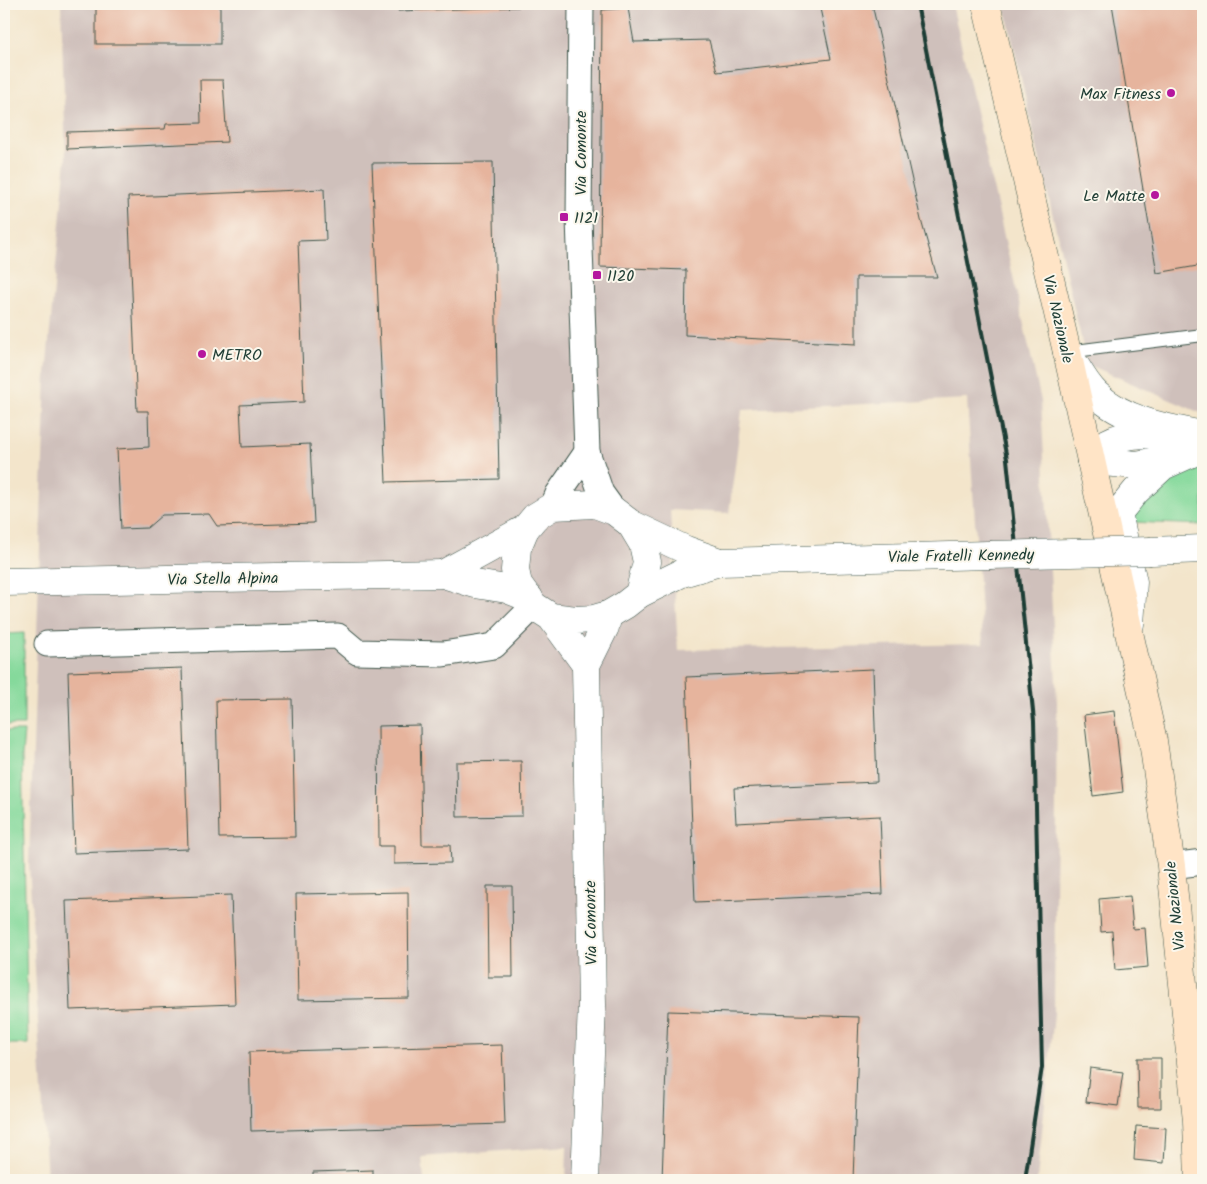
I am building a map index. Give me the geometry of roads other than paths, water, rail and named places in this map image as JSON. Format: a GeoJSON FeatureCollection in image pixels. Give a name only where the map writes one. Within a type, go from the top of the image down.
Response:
{"type":"FeatureCollection","features":[{"type":"Feature","properties":{"kind":"main road","name":"Via Nazionale"},"geometry":{"type":"LineString","coordinates":[[986,4],[1067,352],[1153,741],[1171,866],[1197,1121],[1199,1180]]}},
{"type":"Feature","properties":{"kind":"street","name":"Via Comonte"},"geometry":{"type":"LineString","coordinates":[[581,4],[579,218],[587,452],[601,493],[623,518]]}},
{"type":"Feature","properties":{"kind":"street"},"geometry":{"type":"LineString","coordinates":[[1067,352],[1095,393],[1120,412],[1160,425],[1202,442]]}},
{"type":"Feature","properties":{"kind":"street"},"geometry":{"type":"LineString","coordinates":[[1091,461],[1138,465],[1160,460],[1202,442]]}},
{"type":"Feature","properties":{"kind":"street","name":"Via Nazionale"},"geometry":{"type":"LineString","coordinates":[[1130,635],[1133,582],[1118,513],[1136,491],[1163,466],[1202,442]]}},
{"type":"Feature","properties":{"kind":"street"},"geometry":{"type":"LineString","coordinates":[[553,506],[558,494],[587,452]]}},
{"type":"Feature","properties":{"kind":"street"},"geometry":{"type":"LineString","coordinates":[[538,607],[576,620],[594,619],[608,615],[639,594],[647,562],[643,544],[623,518],[595,504],[553,506],[535,517],[525,529],[517,548],[514,570],[518,584],[586,665],[605,627],[608,615]]}},
{"type":"Feature","properties":{"kind":"street","name":"Viale Fratelli Kennedy"},"geometry":{"type":"LineString","coordinates":[[623,518],[686,550],[720,562]]}},
{"type":"Feature","properties":{"kind":"street","name":"Via Stella Alpina"},"geometry":{"type":"LineString","coordinates":[[443,574],[525,529]]}},
{"type":"Feature","properties":{"kind":"street","name":"Viale Fratelli Kennedy"},"geometry":{"type":"LineString","coordinates":[[639,594],[682,573],[720,562],[1203,550]]}},
{"type":"Feature","properties":{"kind":"street","name":"Via Stella Alpina"},"geometry":{"type":"LineString","coordinates":[[4,582],[443,574],[474,584],[507,589],[538,607]]}},
{"type":"Feature","properties":{"kind":"street"},"geometry":{"type":"LineString","coordinates":[[47,644],[338,636],[357,652],[443,654],[494,646],[538,607]]}},
{"type":"Feature","properties":{"kind":"street","name":"Via Comonte"},"geometry":{"type":"LineString","coordinates":[[586,665],[592,1005],[586,1180]]}},
{"type":"Feature","properties":{"kind":"street"},"geometry":{"type":"LineString","coordinates":[[1171,866],[1203,862]]}},
{"type":"Feature","properties":{"kind":"lane"},"geometry":{"type":"LineString","coordinates":[[1067,352],[1203,335]]}},
{"type":"Feature","properties":{"kind":"railway"},"geometry":{"type":"LineString","coordinates":[[917,4],[1007,459],[1034,721],[1042,1067],[1025,1180]]}},
{"type":"Feature","properties":{"kind":"place","name":"Max Fitness"},"geometry":{"type":"Point","coordinates":[1171,93]}},
{"type":"Feature","properties":{"kind":"place","name":"Le Matte"},"geometry":{"type":"Point","coordinates":[1155,195]}},
{"type":"Feature","properties":{"kind":"place","name":"1121"},"geometry":{"type":"Point","coordinates":[564,217]}},
{"type":"Feature","properties":{"kind":"place","name":"1120"},"geometry":{"type":"Point","coordinates":[597,275]}},
{"type":"Feature","properties":{"kind":"place","name":"METRO"},"geometry":{"type":"Point","coordinates":[202,354]}}]}
